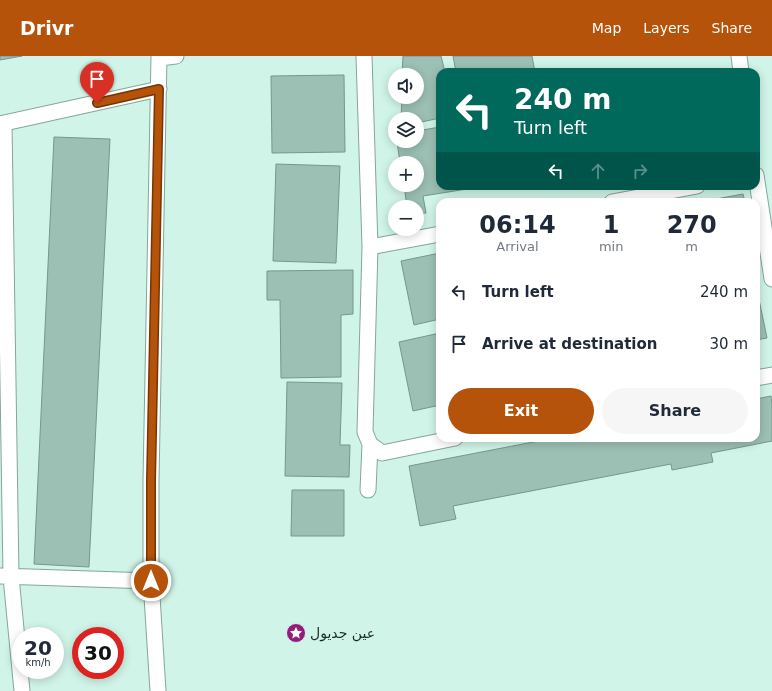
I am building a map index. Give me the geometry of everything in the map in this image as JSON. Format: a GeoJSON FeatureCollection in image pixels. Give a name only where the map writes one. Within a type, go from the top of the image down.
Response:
{"type":"FeatureCollection","features":[{"type":"Feature","properties":{"kind":"street"},"geometry":{"type":"LineString","coordinates":[[158,691],[151,581],[151,473],[159,57],[176,56]]}},
{"type":"Feature","properties":{"kind":"street"},"geometry":{"type":"LineString","coordinates":[[364,56],[370,247],[365,432],[370,444],[368,490]]}},
{"type":"Feature","properties":{"kind":"street"},"geometry":{"type":"LineString","coordinates":[[739,56],[740,68]]}},
{"type":"Feature","properties":{"kind":"street"},"geometry":{"type":"LineString","coordinates":[[22,691],[6,577],[2,124],[159,89]]}},
{"type":"Feature","properties":{"kind":"street"},"geometry":{"type":"LineString","coordinates":[[633,198],[676,190]]}},
{"type":"Feature","properties":{"kind":"street"},"geometry":{"type":"LineString","coordinates":[[760,201],[772,279]]}},
{"type":"Feature","properties":{"kind":"street"},"geometry":{"type":"LineString","coordinates":[[370,247],[436,235]]}},
{"type":"Feature","properties":{"kind":"street"},"geometry":{"type":"LineString","coordinates":[[760,377],[772,374]]}},
{"type":"Feature","properties":{"kind":"street"},"geometry":{"type":"LineString","coordinates":[[370,444],[382,452],[436,442]]}},
{"type":"Feature","properties":{"kind":"street"},"geometry":{"type":"LineString","coordinates":[[6,577],[151,581]]}},
{"type":"Feature","properties":{"kind":"building"},"geometry":{"type":"Polygon","coordinates":[[[0,56],[22,56],[0,60],[0,56]]]}},
{"type":"Feature","properties":{"kind":"building"},"geometry":{"type":"Polygon","coordinates":[[[403,56],[441,56],[444,68],[436,68],[436,119],[424,121],[424,112],[401,112],[402,104],[424,104],[424,68],[402,68],[403,56]]]}},
{"type":"Feature","properties":{"kind":"building"},"geometry":{"type":"Polygon","coordinates":[[[453,56],[532,56],[534,68],[455,68],[453,56]]]}},
{"type":"Feature","properties":{"kind":"building"},"geometry":{"type":"Polygon","coordinates":[[[344,75],[345,152],[272,153],[271,76],[344,75]]]}},
{"type":"Feature","properties":{"kind":"building"},"geometry":{"type":"Polygon","coordinates":[[[436,128],[436,190],[461,190],[423,196],[424,200],[406,200],[405,192],[424,192],[424,156],[399,156],[398,148],[424,148],[424,130],[436,128]]]}},
{"type":"Feature","properties":{"kind":"building"},"geometry":{"type":"Polygon","coordinates":[[[54,137],[110,139],[89,567],[34,564],[54,137]]]}},
{"type":"Feature","properties":{"kind":"building"},"geometry":{"type":"Polygon","coordinates":[[[276,164],[340,166],[336,263],[273,261],[276,164]]]}},
{"type":"Feature","properties":{"kind":"building"},"geometry":{"type":"Polygon","coordinates":[[[743,194],[744,198],[722,198],[743,194]]]}},
{"type":"Feature","properties":{"kind":"building"},"geometry":{"type":"Polygon","coordinates":[[[424,202],[426,213],[424,213],[424,202]]]}},
{"type":"Feature","properties":{"kind":"building"},"geometry":{"type":"Polygon","coordinates":[[[436,254],[436,320],[414,325],[401,261],[436,254]]]}},
{"type":"Feature","properties":{"kind":"building"},"geometry":{"type":"Polygon","coordinates":[[[353,270],[353,314],[341,315],[341,377],[281,378],[280,300],[267,300],[267,271],[353,270]]]}},
{"type":"Feature","properties":{"kind":"building"},"geometry":{"type":"Polygon","coordinates":[[[760,304],[767,338],[760,339],[760,304]]]}},
{"type":"Feature","properties":{"kind":"building"},"geometry":{"type":"Polygon","coordinates":[[[436,334],[436,406],[413,411],[399,342],[436,334]]]}},
{"type":"Feature","properties":{"kind":"building"},"geometry":{"type":"Polygon","coordinates":[[[287,382],[342,383],[340,445],[350,445],[349,477],[285,476],[287,382]]]}},
{"type":"Feature","properties":{"kind":"building"},"geometry":{"type":"Polygon","coordinates":[[[771,396],[772,441],[711,453],[713,462],[672,470],[671,464],[453,506],[456,519],[420,526],[409,466],[533,442],[760,442],[760,398],[771,396]]]}},
{"type":"Feature","properties":{"kind":"building"},"geometry":{"type":"Polygon","coordinates":[[[292,490],[344,490],[344,536],[291,536],[292,490]]]}},
{"type":"Feature","properties":{"kind":"place","name":"عين جديول"},"geometry":{"type":"Point","coordinates":[296,633]}},
{"type":"Feature","properties":{"kind":"route"},"geometry":{"type":"LineString","coordinates":[[97,103],[159,89],[151,481],[151,581]]}}]}
